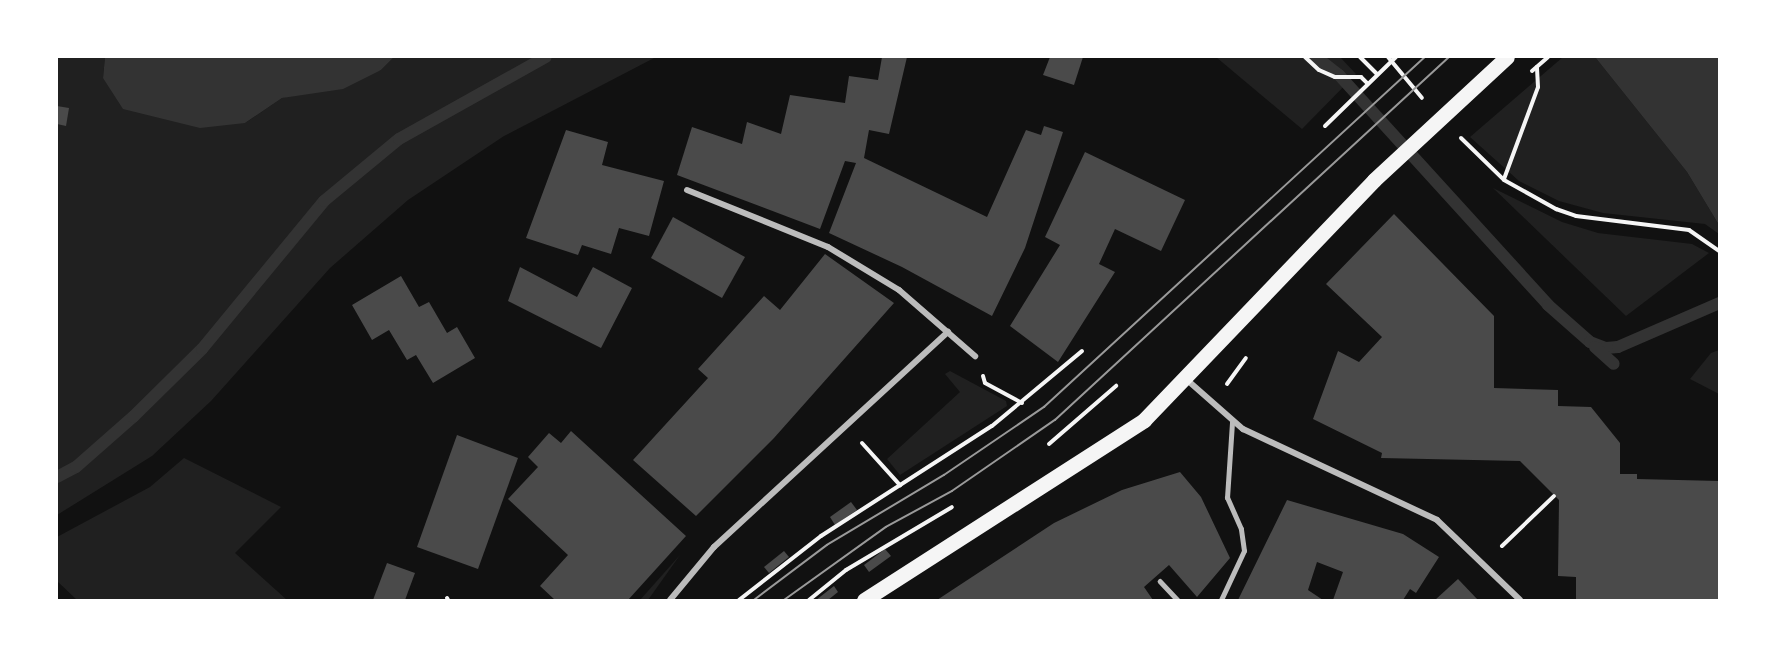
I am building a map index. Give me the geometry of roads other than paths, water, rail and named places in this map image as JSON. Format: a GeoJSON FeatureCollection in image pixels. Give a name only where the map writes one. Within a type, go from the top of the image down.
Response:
{"type":"FeatureCollection","features":[{"type":"Feature","properties":{"kind":"main road"},"geometry":{"type":"LineString","coordinates":[[864,600],[1120,436],[1186,378],[1374,180],[1507,57]]}},
{"type":"Feature","properties":{"kind":"street"},"geometry":{"type":"LineString","coordinates":[[687,190],[828,247],[899,290],[975,356]]}},
{"type":"Feature","properties":{"kind":"street"},"geometry":{"type":"LineString","coordinates":[[670,600],[714,547],[948,332]]}},
{"type":"Feature","properties":{"kind":"street"},"geometry":{"type":"LineString","coordinates":[[1186,378],[1232,422],[1437,520],[1520,600]]}},
{"type":"Feature","properties":{"kind":"lane"},"geometry":{"type":"LineString","coordinates":[[1221,600],[1244,551],[1244,536],[1226,492],[1232,422]]}},
{"type":"Feature","properties":{"kind":"lane"},"geometry":{"type":"LineString","coordinates":[[1160,581],[1178,600]]}},
{"type":"Feature","properties":{"kind":"waterway"},"geometry":{"type":"LineString","coordinates":[[57,477],[76,467],[133,417],[202,349],[324,201],[399,139],[546,57]]}},
{"type":"Feature","properties":{"kind":"waterway"},"geometry":{"type":"LineString","coordinates":[[1316,57],[1339,75],[1548,305],[1590,342],[1606,348],[1618,347],[1719,303]]}},
{"type":"Feature","properties":{"kind":"waterway"},"geometry":{"type":"LineString","coordinates":[[1595,347],[1614,364]]}},
{"type":"Feature","properties":{"kind":"tram line"},"geometry":{"type":"LineString","coordinates":[[754,600],[827,545],[944,475],[1044,407],[1425,57]]}},
{"type":"Feature","properties":{"kind":"tram line"},"geometry":{"type":"LineString","coordinates":[[784,600],[886,527],[952,491],[1055,420],[1449,57]]}}]}
